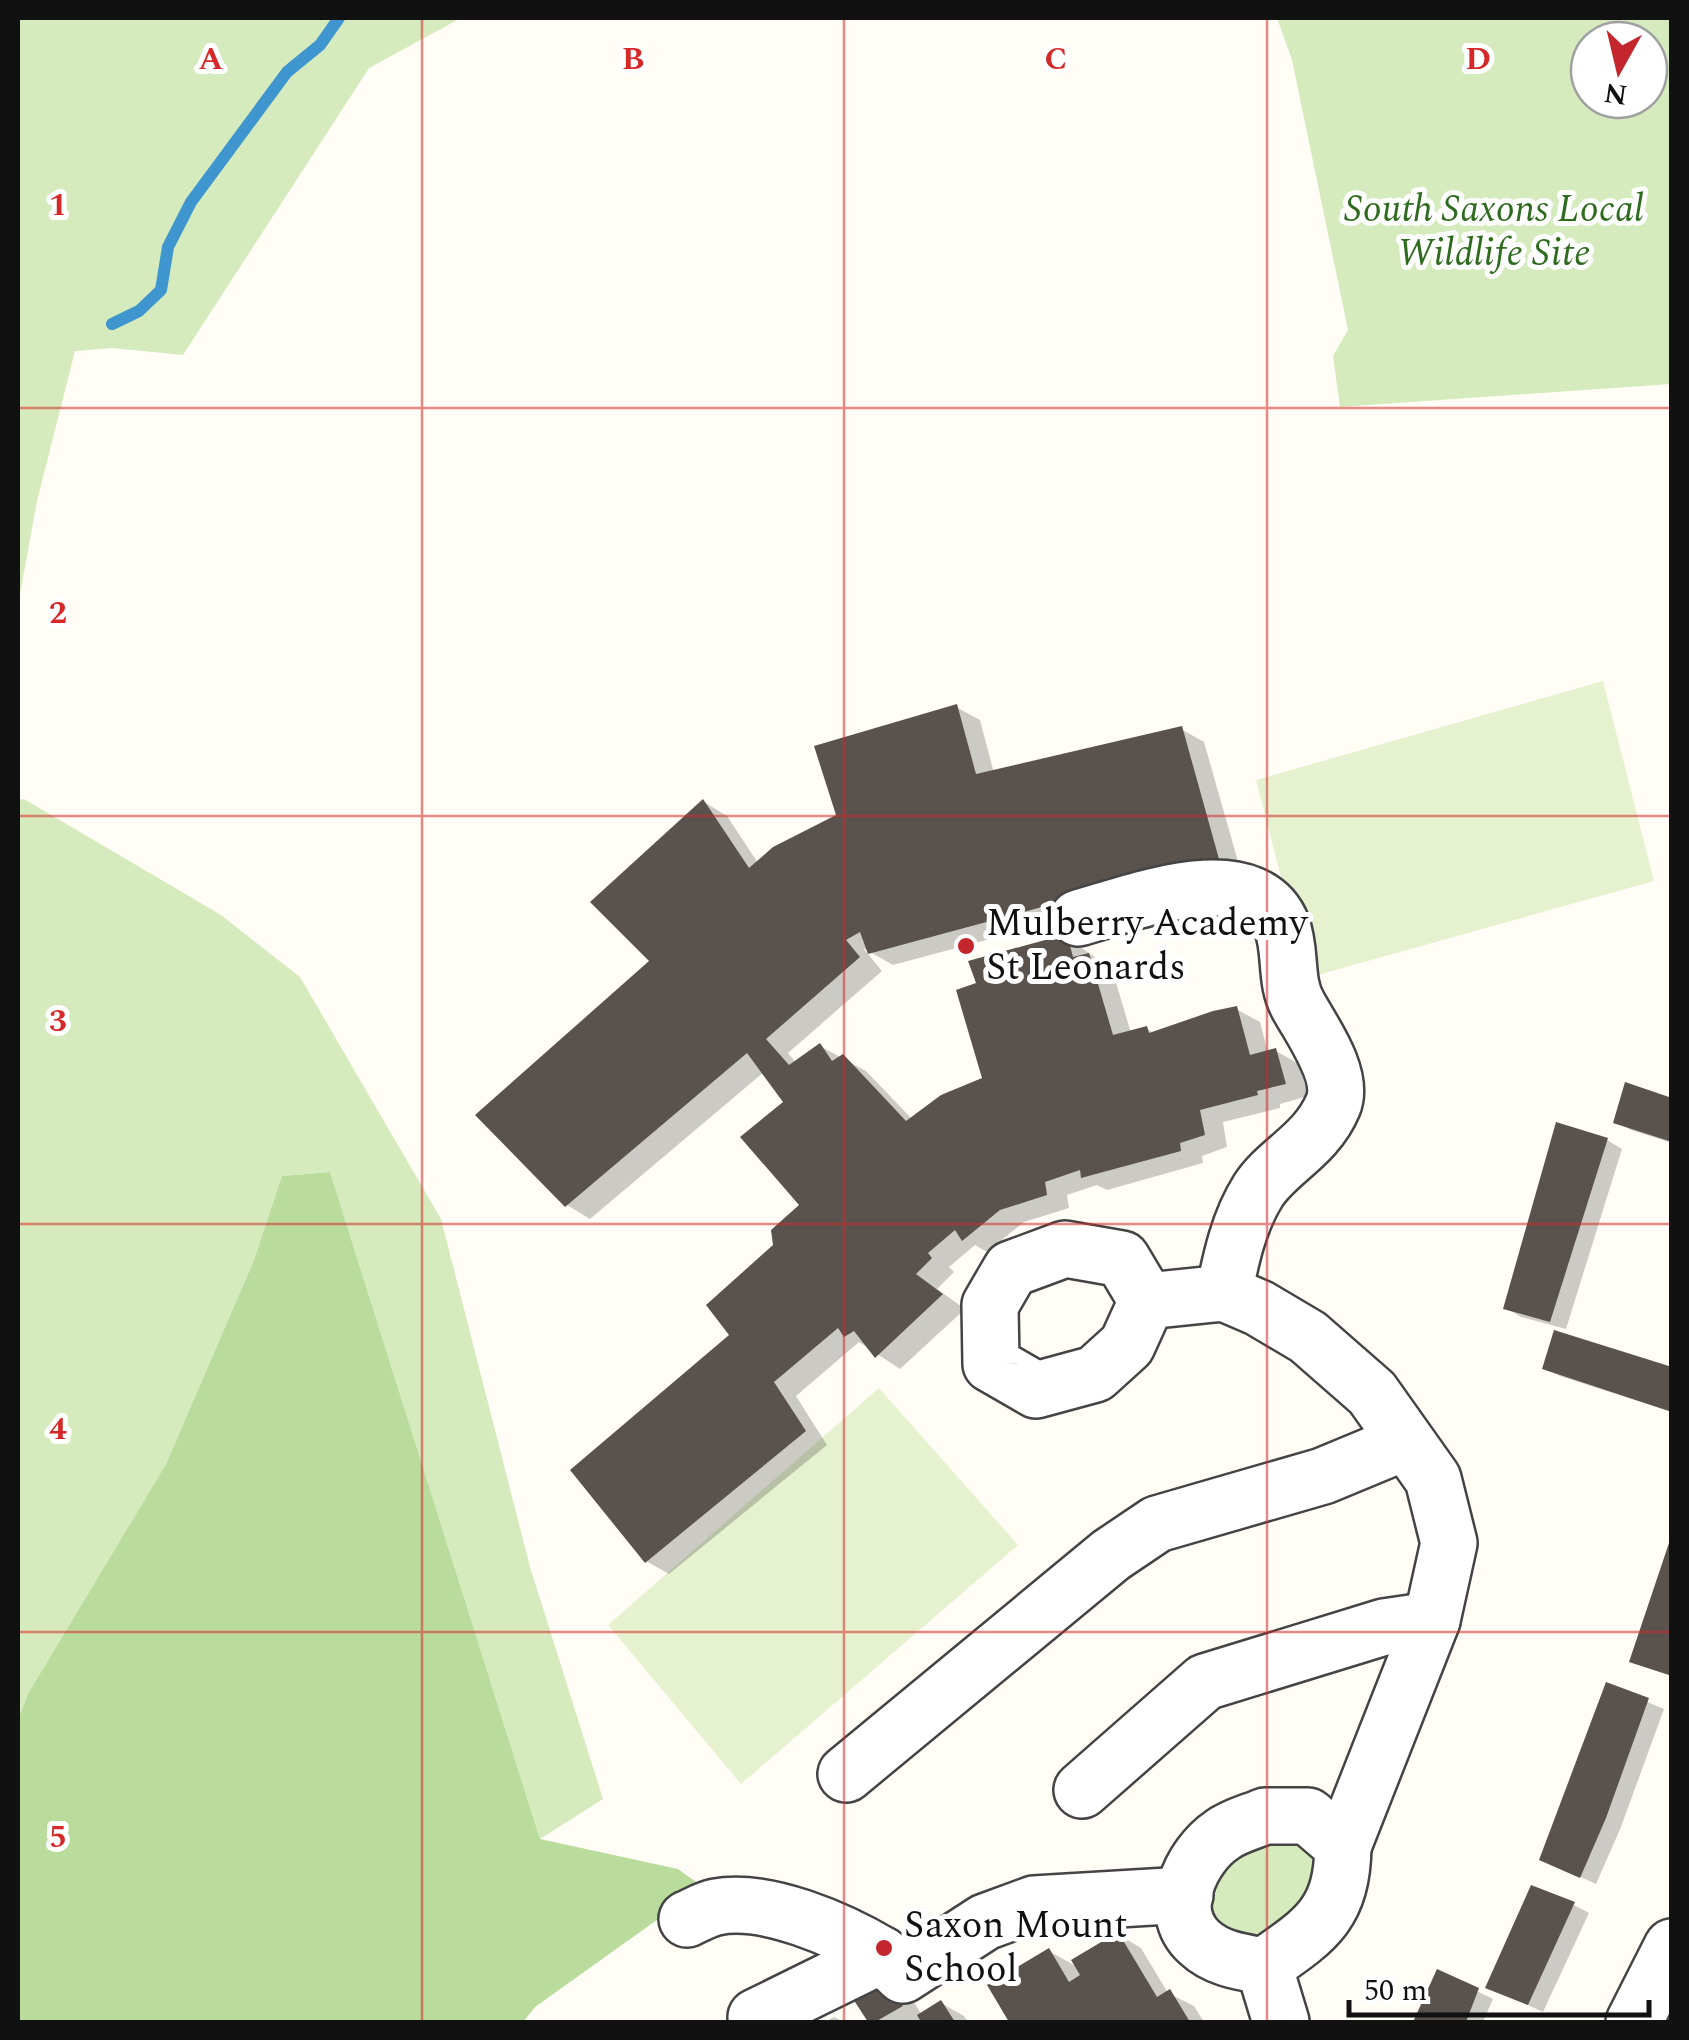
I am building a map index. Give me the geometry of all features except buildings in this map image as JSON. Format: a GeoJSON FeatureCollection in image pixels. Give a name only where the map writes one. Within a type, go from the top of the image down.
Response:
{"type":"FeatureCollection","features":[{"type":"Feature","properties":{"kind":"street"},"geometry":{"type":"LineString","coordinates":[[1078,918],[1179,890],[1217,886],[1266,903],[1281,924],[1290,993],[1330,1061],[1334,1102],[1308,1143],[1258,1189],[1233,1248],[1224,1293]]}},
{"type":"Feature","properties":{"kind":"street"},"geometry":{"type":"LineString","coordinates":[[1147,1300],[1224,1293],[1308,1337],[1372,1393],[1433,1478],[1449,1542],[1432,1620],[1343,1846],[1342,1877],[1326,1918],[1264,1966],[1229,1960],[1197,1941],[1184,1913],[1186,1878],[1196,1858],[1223,1834],[1264,1816],[1308,1816],[1343,1846]]}},
{"type":"Feature","properties":{"kind":"street"},"geometry":{"type":"LineString","coordinates":[[846,1774],[1110,1555],[1156,1524],[1323,1476],[1406,1442]]}},
{"type":"Feature","properties":{"kind":"street"},"geometry":{"type":"LineString","coordinates":[[1082,1790],[1205,1682],[1384,1627],[1432,1620]]}},
{"type":"Feature","properties":{"kind":"street"},"geometry":{"type":"LineString","coordinates":[[687,1920],[714,1907],[739,1905],[770,1910],[860,1942],[882,1955],[903,1975],[984,1922],[1034,1904],[1185,1895]]}},
{"type":"Feature","properties":{"kind":"street"},"geometry":{"type":"LineString","coordinates":[[1634,2022],[1672,1947]]}},
{"type":"Feature","properties":{"kind":"street"},"geometry":{"type":"LineString","coordinates":[[756,2016],[882,1955]]}},
{"type":"Feature","properties":{"kind":"street"},"geometry":{"type":"LineString","coordinates":[[1264,1966],[1281,2022]]}},
{"type":"Feature","properties":{"kind":"green space"},"geometry":{"type":"Polygon","coordinates":[[[18,18],[461,18],[369,68],[183,355],[112,348],[75,351],[37,501],[18,605],[18,18]]]}},
{"type":"Feature","properties":{"kind":"green space","name":"South Saxons Local Wildlife Site"},"geometry":{"type":"Polygon","coordinates":[[[1277,18],[1671,18],[1671,384],[1340,407],[1333,356],[1348,330],[1292,60],[1277,18]]]}},
{"type":"Feature","properties":{"kind":"green space"},"geometry":{"type":"Polygon","coordinates":[[[1603,681],[1654,881],[1307,978],[1256,780],[1603,681]]]}},
{"type":"Feature","properties":{"kind":"green space"},"geometry":{"type":"Polygon","coordinates":[[[24,799],[221,915],[300,977],[441,1219],[530,1567],[603,1799],[540,1839],[330,1172],[282,1176],[254,1260],[166,1464],[29,1692],[18,1719],[18,800],[24,799]]]}},
{"type":"Feature","properties":{"kind":"green space"},"geometry":{"type":"Polygon","coordinates":[[[330,1172],[540,1839],[678,1869],[703,1887],[535,2007],[523,2022],[18,2022],[18,1719],[29,1692],[166,1464],[254,1260],[282,1176],[330,1172]]]}},
{"type":"Feature","properties":{"kind":"green space"},"geometry":{"type":"Polygon","coordinates":[[[879,1388],[1018,1545],[741,1784],[608,1625],[879,1388]]]}},
{"type":"Feature","properties":{"kind":"green space"},"geometry":{"type":"Polygon","coordinates":[[[1298,1839],[1316,1856],[1320,1877],[1296,1913],[1279,1926],[1252,1934],[1229,1930],[1219,1922],[1202,1897],[1232,1848],[1298,1839]]]}},
{"type":"Feature","properties":{"kind":"waterway"},"geometry":{"type":"LineString","coordinates":[[112,324],[139,311],[161,290],[168,247],[191,202],[287,72],[320,45],[339,18]]}},
{"type":"Feature","properties":{"kind":"place","name":"Mulberry Academy St Leonards"},"geometry":{"type":"Point","coordinates":[966,946]}},
{"type":"Feature","properties":{"kind":"place","name":"Saxon Mount School"},"geometry":{"type":"Point","coordinates":[884,1948]}}]}
